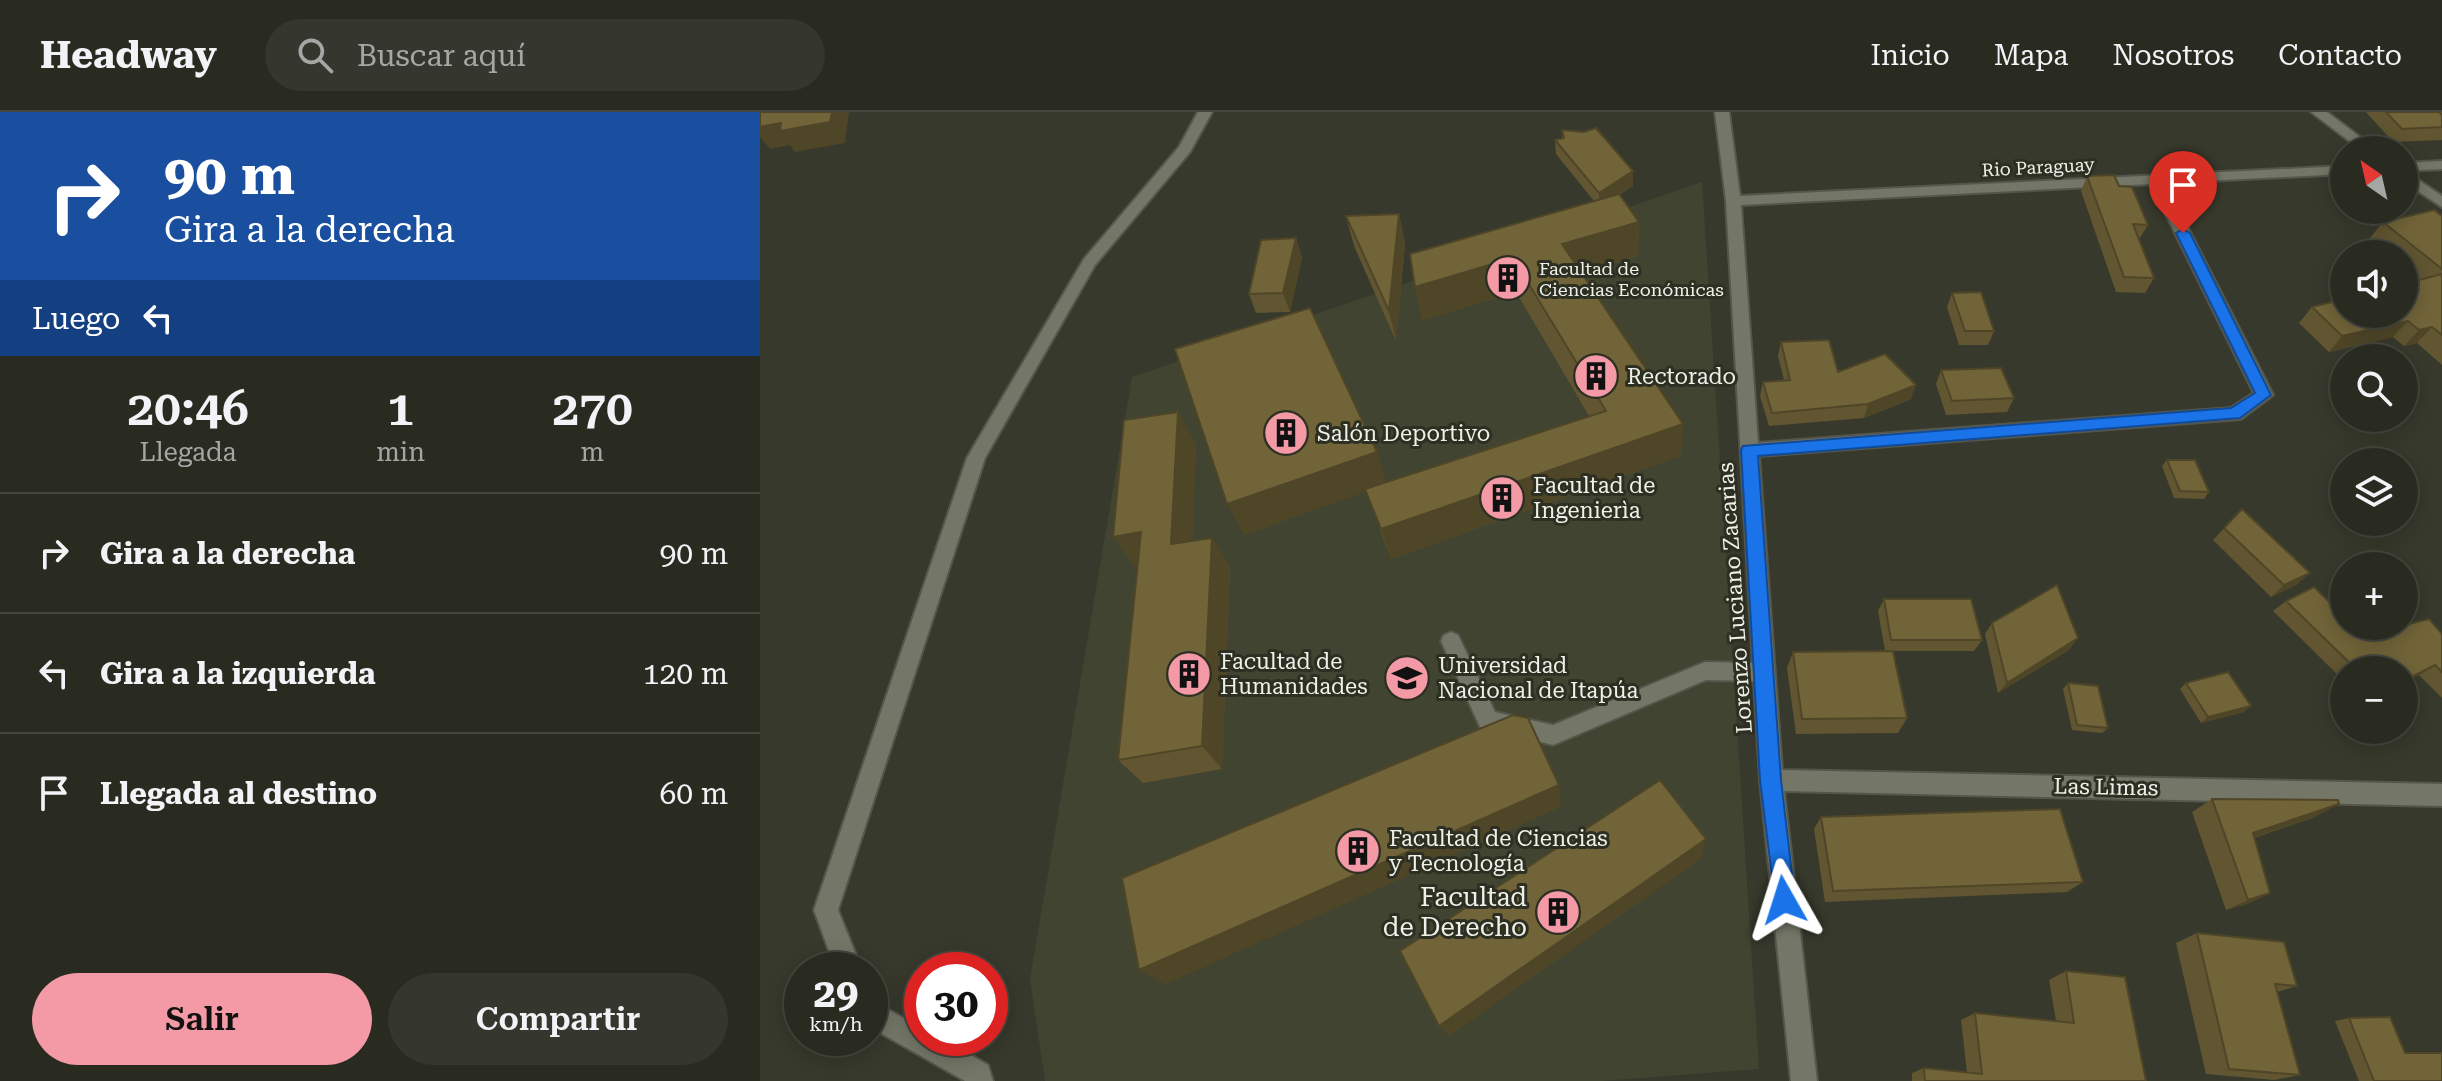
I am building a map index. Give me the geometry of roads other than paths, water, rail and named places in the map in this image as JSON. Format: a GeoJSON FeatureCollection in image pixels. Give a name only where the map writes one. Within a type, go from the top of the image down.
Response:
{"type":"FeatureCollection","features":[{"type":"Feature","properties":{"kind":"street"},"geometry":{"type":"LineString","coordinates":[[842,952],[826,910],[976,458],[1089,262],[1185,149],[1205,112]]}},
{"type":"Feature","properties":{"kind":"street","name":"Lorenzo Luciano Zacarias"},"geometry":{"type":"LineString","coordinates":[[1722,112],[1733,201],[1771,780],[1804,1081]]}},
{"type":"Feature","properties":{"kind":"street"},"geometry":{"type":"LineString","coordinates":[[2318,112],[2351,136]]}},
{"type":"Feature","properties":{"kind":"street"},"geometry":{"type":"LineString","coordinates":[[2418,166],[2442,165]]}},
{"type":"Feature","properties":{"kind":"street","name":"Rio Paraguay"},"geometry":{"type":"LineString","coordinates":[[1733,201],[2330,171]]}},
{"type":"Feature","properties":{"kind":"street"},"geometry":{"type":"LineString","coordinates":[[1749,450],[2235,414],[2264,395],[2156,179]]}},
{"type":"Feature","properties":{"kind":"street"},"geometry":{"type":"LineString","coordinates":[[2418,185],[2442,203]]}},
{"type":"Feature","properties":{"kind":"street"},"geometry":{"type":"LineString","coordinates":[[1451,641],[1488,720],[1553,735],[1705,671],[1763,672]]}},
{"type":"Feature","properties":{"kind":"street","name":"Las Limas"},"geometry":{"type":"LineString","coordinates":[[1771,780],[2442,795]]}},
{"type":"Feature","properties":{"kind":"street"},"geometry":{"type":"LineString","coordinates":[[888,1023],[979,1074],[980,1081]]}},
{"type":"Feature","properties":{"kind":"place","name":"Facultad de Ciencias Económicas"},"geometry":{"type":"Point","coordinates":[1508,278]}},
{"type":"Feature","properties":{"kind":"place","name":"Rectorado"},"geometry":{"type":"Point","coordinates":[1596,376]}},
{"type":"Feature","properties":{"kind":"place","name":"Salón Deportivo"},"geometry":{"type":"Point","coordinates":[1286,433]}},
{"type":"Feature","properties":{"kind":"place","name":"Facultad de Ingenierìa"},"geometry":{"type":"Point","coordinates":[1502,498]}},
{"type":"Feature","properties":{"kind":"place","name":"Facultad de Humanidades"},"geometry":{"type":"Point","coordinates":[1189,674]}},
{"type":"Feature","properties":{"kind":"place","name":"Universidad Nacional de Itapúa"},"geometry":{"type":"Point","coordinates":[1407,678]}},
{"type":"Feature","properties":{"kind":"place","name":"Facultad de Ciencias y Tecnología"},"geometry":{"type":"Point","coordinates":[1358,851]}},
{"type":"Feature","properties":{"kind":"place","name":"Facultad de Derecho"},"geometry":{"type":"Point","coordinates":[1558,912]}}]}
